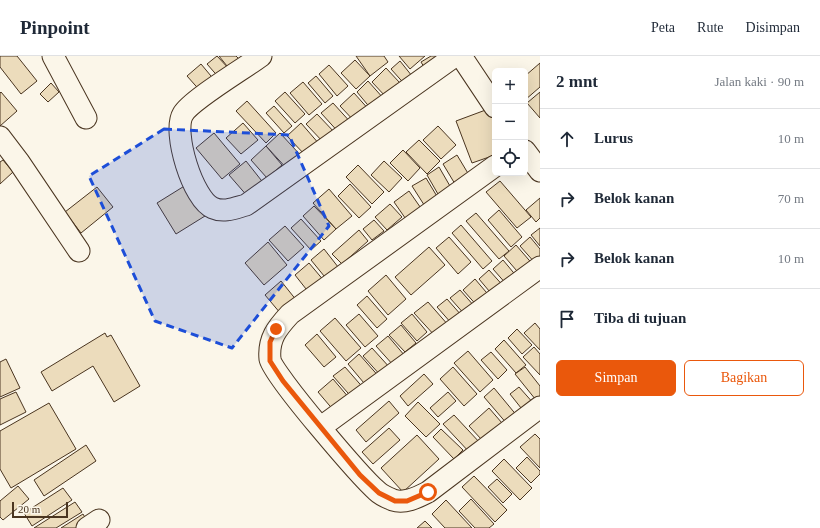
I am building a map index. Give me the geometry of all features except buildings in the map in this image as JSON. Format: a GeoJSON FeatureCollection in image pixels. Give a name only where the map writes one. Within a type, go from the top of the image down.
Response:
{"type":"FeatureCollection","features":[{"type":"Feature","properties":{"kind":"street"},"geometry":{"type":"LineString","coordinates":[[53,56],[86,118]]}},
{"type":"Feature","properties":{"kind":"street"},"geometry":{"type":"LineString","coordinates":[[261,56],[182,114],[180,136],[189,175],[198,193],[212,208],[228,210],[246,205],[455,56]]}},
{"type":"Feature","properties":{"kind":"street"},"geometry":{"type":"LineString","coordinates":[[461,56],[493,104]]}},
{"type":"Feature","properties":{"kind":"street"},"geometry":{"type":"LineString","coordinates":[[0,137],[24,168],[79,252]]}},
{"type":"Feature","properties":{"kind":"street"},"geometry":{"type":"LineString","coordinates":[[528,155],[540,171]]}},
{"type":"Feature","properties":{"kind":"street"},"geometry":{"type":"LineString","coordinates":[[492,168],[290,314],[276,329],[270,342],[270,361],[283,381],[360,475],[379,493],[395,501],[407,501],[428,492],[540,407]]}},
{"type":"Feature","properties":{"kind":"street"},"geometry":{"type":"LineString","coordinates":[[321,427],[540,267]]}},
{"type":"Feature","properties":{"kind":"highlighted area"},"geometry":{"type":"Polygon","coordinates":[[[164,129],[289,135],[329,226],[232,348],[155,321],[89,176],[164,129]]]}},
{"type":"Feature","properties":{"kind":"route"},"geometry":{"type":"LineString","coordinates":[[276,329],[270,342],[270,361],[283,381],[360,475],[379,493],[395,501],[407,501],[428,492]]}}]}
